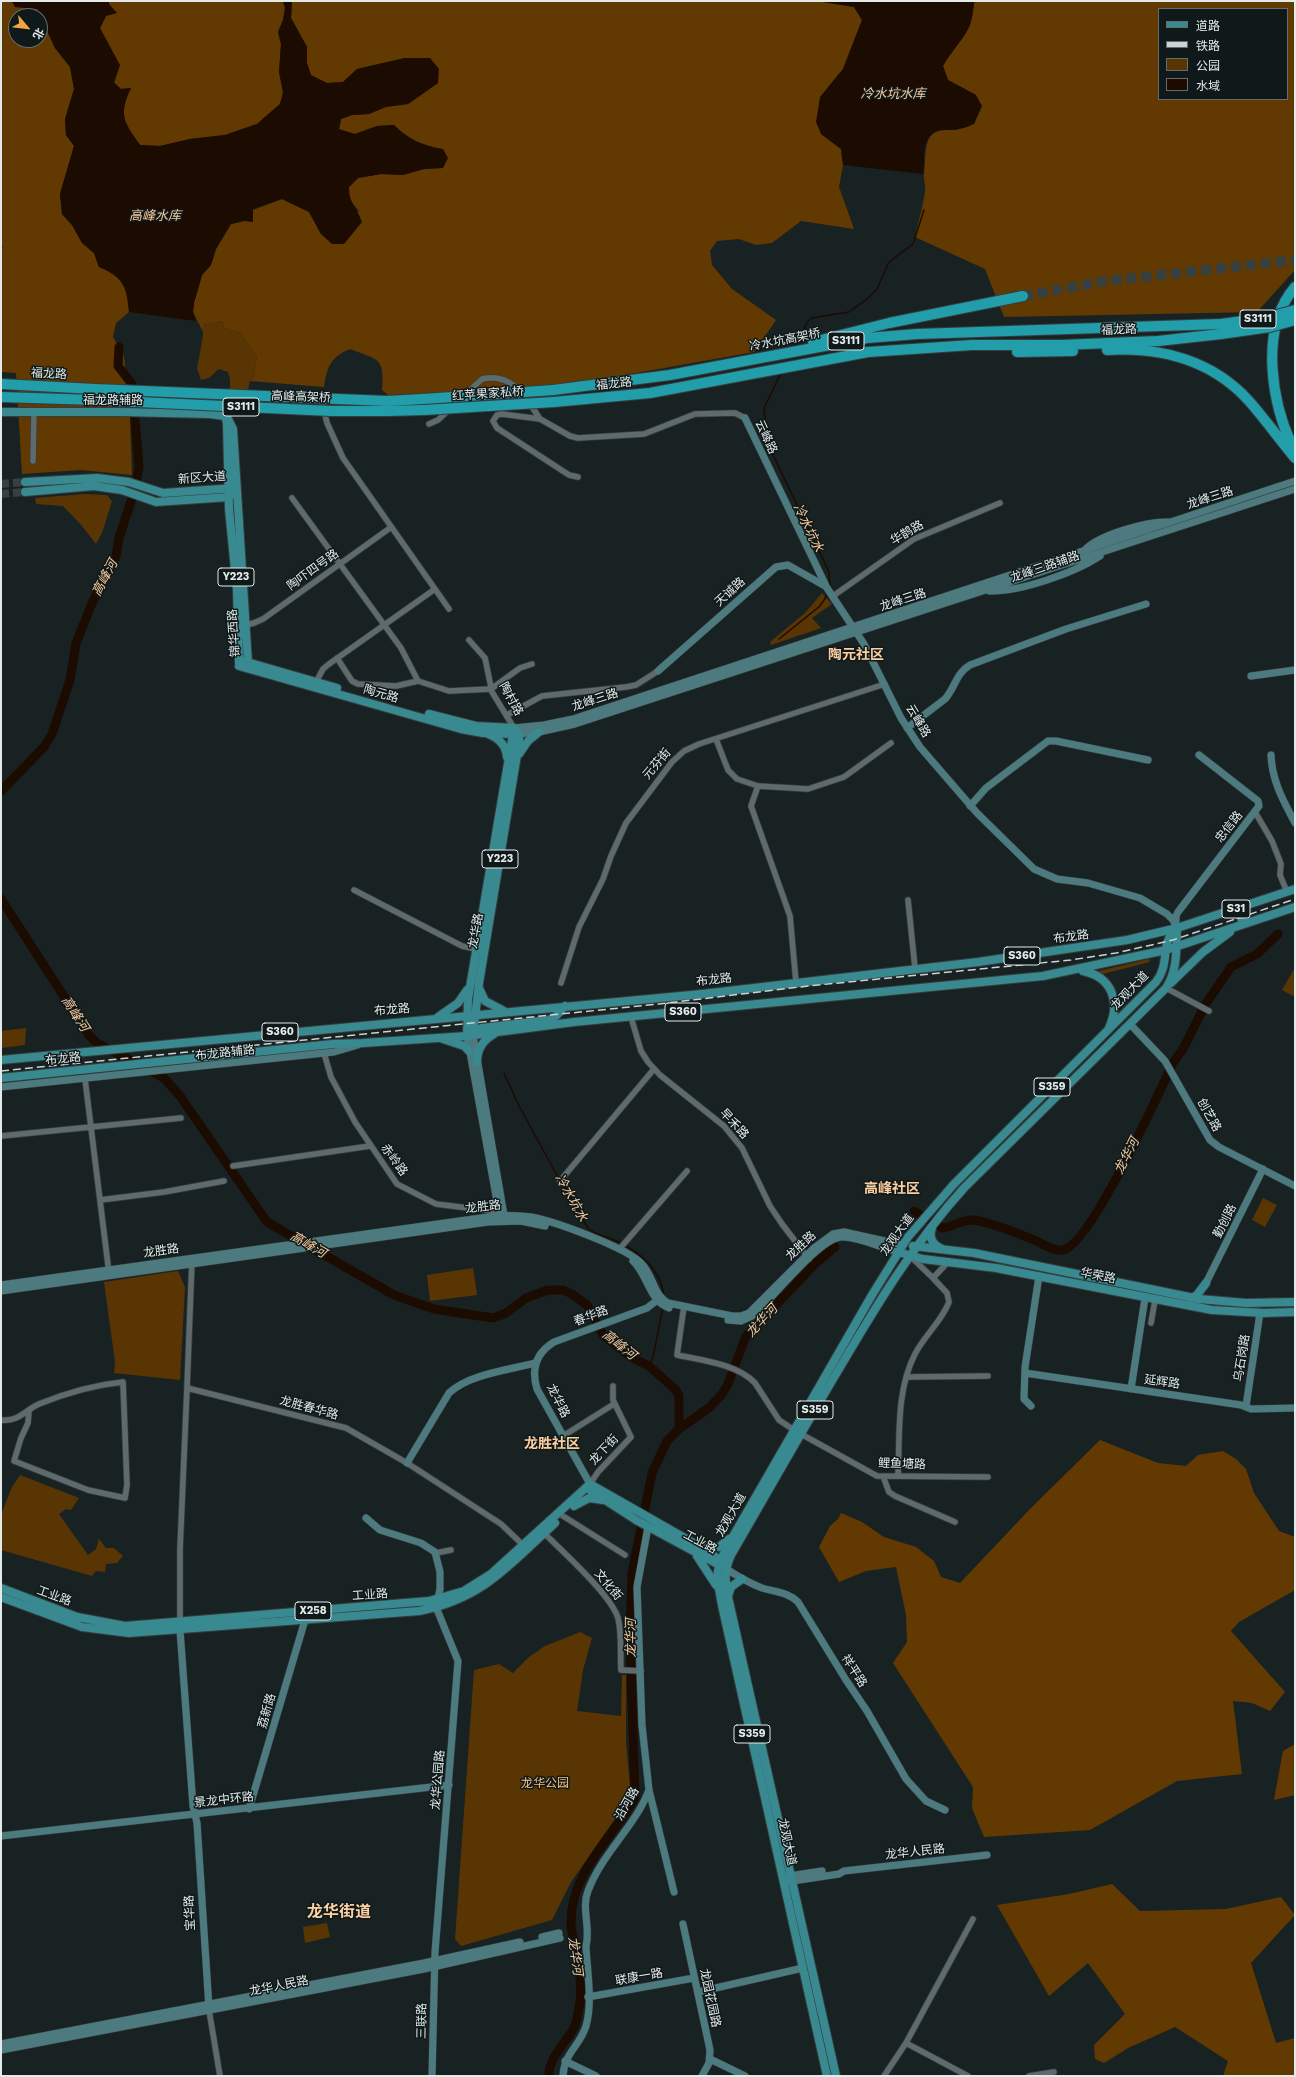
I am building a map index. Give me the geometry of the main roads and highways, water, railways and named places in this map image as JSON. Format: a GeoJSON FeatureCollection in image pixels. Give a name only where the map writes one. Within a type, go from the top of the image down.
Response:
{"type":"FeatureCollection","features":[{"type":"Feature","properties":{"kind":"highway"},"geometry":{"type":"LineString","coordinates":[[1295,287],[1282,310],[1274,337],[1272,351],[1276,399],[1286,434],[1295,452]]}},
{"type":"Feature","properties":{"kind":"highway"},"geometry":{"type":"LineString","coordinates":[[708,369],[859,330],[1023,296]]}},
{"type":"Feature","properties":{"kind":"highway","name":"S3111"},"geometry":{"type":"LineString","coordinates":[[1221,329],[1295,310]]}},
{"type":"Feature","properties":{"kind":"highway","name":"S3111"},"geometry":{"type":"LineString","coordinates":[[1221,329],[1270,327],[1295,320]]}},
{"type":"Feature","properties":{"kind":"highway","name":"福龙路"},"geometry":{"type":"LineString","coordinates":[[1026,331],[1221,329]]}},
{"type":"Feature","properties":{"kind":"highway","name":"福龙路"},"geometry":{"type":"LineString","coordinates":[[554,402],[623,396],[676,388],[766,369],[868,352],[953,346],[1158,341],[1221,329]]}},
{"type":"Feature","properties":{"kind":"highway","name":"冷水坑高架桥"},"geometry":{"type":"LineString","coordinates":[[670,375],[867,338],[917,334],[1026,331]]}},
{"type":"Feature","properties":{"kind":"highway"},"geometry":{"type":"LineString","coordinates":[[953,346],[1022,352],[1114,349],[1151,350],[1180,357],[1210,371],[1241,394],[1295,458]]}},
{"type":"Feature","properties":{"kind":"highway","name":"福龙路"},"geometry":{"type":"LineString","coordinates":[[552,390],[670,375]]}},
{"type":"Feature","properties":{"kind":"highway","name":"福龙路"},"geometry":{"type":"LineString","coordinates":[[1,384],[95,389]]}},
{"type":"Feature","properties":{"kind":"highway","name":"高峰高架桥"},"geometry":{"type":"LineString","coordinates":[[95,389],[387,400],[423,399]]}},
{"type":"Feature","properties":{"kind":"highway","name":"红苹果家私桥"},"geometry":{"type":"LineString","coordinates":[[423,399],[552,390]]}},
{"type":"Feature","properties":{"kind":"highway","name":"福龙路"},"geometry":{"type":"LineString","coordinates":[[1,397],[95,400]]}},
{"type":"Feature","properties":{"kind":"highway","name":"高峰高架桥"},"geometry":{"type":"LineString","coordinates":[[95,400],[330,411],[424,410]]}},
{"type":"Feature","properties":{"kind":"highway","name":"红苹果家私桥"},"geometry":{"type":"LineString","coordinates":[[424,410],[554,402]]}},
{"type":"Feature","properties":{"kind":"main road","name":"福龙路辅路"},"geometry":{"type":"LineString","coordinates":[[1,412],[121,412],[210,414],[225,416]]}},
{"type":"Feature","properties":{"kind":"main road","name":"锦华西路"},"geometry":{"type":"LineString","coordinates":[[225,416],[230,421],[233,429],[233,488],[246,625],[248,662],[239,663],[237,590],[229,497]]}},
{"type":"Feature","properties":{"kind":"main road","name":"新区大道"},"geometry":{"type":"LineString","coordinates":[[25,482],[85,477],[129,482],[163,493],[233,488],[229,497],[163,502],[142,498],[127,492],[109,488],[84,486],[25,492]]}},
{"type":"Feature","properties":{"kind":"main road"},"geometry":{"type":"LineString","coordinates":[[202,491],[202,500]]}},
{"type":"Feature","properties":{"kind":"main road","name":"陶元路"},"geometry":{"type":"LineString","coordinates":[[248,662],[452,720],[516,732]]}},
{"type":"Feature","properties":{"kind":"main road","name":"陶元路"},"geometry":{"type":"LineString","coordinates":[[239,663],[405,714],[483,733],[516,732]]}},
{"type":"Feature","properties":{"kind":"main road","name":"龙华路"},"geometry":{"type":"LineString","coordinates":[[471,1034],[470,1015],[475,983],[517,759],[516,732]]}},
{"type":"Feature","properties":{"kind":"main road","name":"龙华路"},"geometry":{"type":"LineString","coordinates":[[475,983],[476,949],[507,763],[516,732]]}},
{"type":"Feature","properties":{"kind":"main road"},"geometry":{"type":"LineString","coordinates":[[517,759],[528,741],[540,732]]}},
{"type":"Feature","properties":{"kind":"main road"},"geometry":{"type":"LineString","coordinates":[[483,733],[497,738],[503,744],[507,752],[507,763]]}},
{"type":"Feature","properties":{"kind":"main road","name":"布龙路"},"geometry":{"type":"LineString","coordinates":[[1,1060],[507,1011],[702,994],[915,968],[978,962],[1127,940],[1177,928],[1295,889]]}},
{"type":"Feature","properties":{"kind":"main road","name":"S31"},"geometry":{"type":"LineString","coordinates":[[1243,924],[1295,907]]}},
{"type":"Feature","properties":{"kind":"main road"},"geometry":{"type":"LineString","coordinates":[[1166,988],[1211,946],[1243,924],[1238,908]]}},
{"type":"Feature","properties":{"kind":"main road","name":"S360"},"geometry":{"type":"LineString","coordinates":[[438,1038],[631,1017],[1007,980],[1078,970],[1166,950],[1243,924]]}},
{"type":"Feature","properties":{"kind":"main road","name":"龙观大道"},"geometry":{"type":"LineString","coordinates":[[836,2076],[719,1591],[717,1577],[721,1564],[735,1533],[916,1247],[964,1188],[1166,988],[1174,973],[1177,928]]}},
{"type":"Feature","properties":{"kind":"main road","name":"龙观大道"},"geometry":{"type":"LineString","coordinates":[[721,1564],[731,1555],[903,1245],[930,1210],[962,1176],[1106,1033],[1158,979],[1165,966],[1169,936],[1177,928]]}},
{"type":"Feature","properties":{"kind":"main road"},"geometry":{"type":"LineString","coordinates":[[1078,970],[1097,975],[1107,983],[1111,991],[1114,1011],[1106,1033]]}},
{"type":"Feature","properties":{"kind":"main road"},"geometry":{"type":"LineString","coordinates":[[432,1019],[458,1003],[475,983],[485,1001],[496,1008],[507,1011]]}},
{"type":"Feature","properties":{"kind":"main road"},"geometry":{"type":"LineString","coordinates":[[471,1034],[482,1028],[549,1020],[556,1016],[565,1006]]}},
{"type":"Feature","properties":{"kind":"main road"},"geometry":{"type":"LineString","coordinates":[[556,1016],[566,1024]]}},
{"type":"Feature","properties":{"kind":"main road"},"geometry":{"type":"LineString","coordinates":[[477,1062],[478,1052],[482,1043],[488,1037],[498,1032]]}},
{"type":"Feature","properties":{"kind":"main road"},"geometry":{"type":"LineString","coordinates":[[438,1038],[464,1046],[469,1051]]}},
{"type":"Feature","properties":{"kind":"main road","name":"布龙路"},"geometry":{"type":"LineString","coordinates":[[1,1078],[333,1044],[438,1038]]}},
{"type":"Feature","properties":{"kind":"main road"},"geometry":{"type":"LineString","coordinates":[[930,1231],[930,1238],[933,1243],[944,1250]]}},
{"type":"Feature","properties":{"kind":"main road","name":"华荣路"},"geometry":{"type":"LineString","coordinates":[[903,1245],[974,1253],[1192,1298],[1256,1303],[1295,1302]]}},
{"type":"Feature","properties":{"kind":"main road","name":"华荣路"},"geometry":{"type":"LineString","coordinates":[[898,1252],[910,1256],[972,1264],[1038,1276],[1212,1310],[1260,1313],[1295,1312]]}},
{"type":"Feature","properties":{"kind":"main road"},"geometry":{"type":"LineString","coordinates":[[972,1264],[974,1253]]}},
{"type":"Feature","properties":{"kind":"main road"},"geometry":{"type":"LineString","coordinates":[[1192,1298],[1197,1295],[1206,1283],[1207,1292],[1215,1300]]}},
{"type":"Feature","properties":{"kind":"main road","name":"工业路"},"geometry":{"type":"LineString","coordinates":[[590,1487],[607,1502],[637,1516],[648,1518],[697,1545],[721,1564]]}},
{"type":"Feature","properties":{"kind":"main road","name":"工业路"},"geometry":{"type":"LineString","coordinates":[[590,1487],[637,1516],[647,1527],[694,1553],[721,1564]]}},
{"type":"Feature","properties":{"kind":"main road","name":"工业路"},"geometry":{"type":"LineString","coordinates":[[1,1597],[57,1618],[96,1630],[140,1633],[180,1626],[418,1603],[455,1601],[480,1589],[574,1506],[590,1487]]}},
{"type":"Feature","properties":{"kind":"main road","name":"工业路"},"geometry":{"type":"LineString","coordinates":[[1,1588],[76,1617],[95,1622],[138,1626],[180,1626],[305,1620],[396,1613],[437,1603],[482,1581],[590,1487]]}},
{"type":"Feature","properties":{"kind":"main road"},"geometry":{"type":"LineString","coordinates":[[574,1506],[589,1498],[607,1502]]}},
{"type":"Feature","properties":{"kind":"main road"},"geometry":{"type":"LineString","coordinates":[[697,1545],[709,1548],[719,1547],[725,1544],[735,1533]]}},
{"type":"Feature","properties":{"kind":"main road"},"geometry":{"type":"LineString","coordinates":[[694,1553],[705,1566],[719,1591]]}},
{"type":"Feature","properties":{"kind":"main road","name":"龙观大道"},"geometry":{"type":"LineString","coordinates":[[721,1564],[788,1879],[803,1968],[827,2076]]}},
{"type":"Feature","properties":{"kind":"main road"},"geometry":{"type":"LineString","coordinates":[[728,1597],[731,1587],[742,1579]]}},
{"type":"Feature","properties":{"kind":"water","name":"高峰水库"},"geometry":{"type":"Polygon","coordinates":[[[12,1],[109,1],[109,4],[117,13],[106,16],[100,28],[120,65],[114,83],[121,89],[131,88],[127,97],[124,112],[127,124],[140,145],[160,146],[190,139],[225,135],[257,124],[280,104],[283,92],[279,72],[281,44],[278,32],[283,20],[285,8],[283,1],[292,1],[291,18],[307,47],[307,63],[311,75],[327,83],[343,82],[357,69],[405,58],[430,58],[439,69],[438,83],[408,104],[386,107],[369,114],[352,115],[341,119],[339,129],[355,134],[377,126],[394,125],[416,141],[443,149],[448,158],[443,168],[424,169],[403,175],[381,174],[358,178],[349,187],[349,193],[362,222],[344,244],[332,244],[321,234],[309,212],[282,199],[253,209],[253,222],[244,221],[231,224],[216,249],[211,265],[202,275],[194,303],[193,312],[196,321],[129,312],[127,295],[119,279],[99,267],[94,253],[82,243],[72,225],[62,214],[60,194],[74,146],[66,135],[65,119],[74,89],[70,67],[55,48],[48,33],[48,8],[15,7],[12,1]]]}},
{"type":"Feature","properties":{"kind":"water","name":"冷水坑水库"},"geometry":{"type":"Polygon","coordinates":[[[817,1],[977,1],[974,3],[969,28],[943,66],[948,80],[976,95],[982,106],[974,124],[953,130],[936,131],[929,137],[925,147],[923,174],[843,165],[841,149],[821,134],[816,122],[820,97],[843,69],[862,20],[854,7],[817,1]]]}},
{"type":"Feature","properties":{"kind":"waterway"},"geometry":{"type":"LineString","coordinates":[[794,348],[808,321],[812,318],[849,312],[867,299],[877,289],[889,262],[913,244],[924,210]]}},
{"type":"Feature","properties":{"kind":"waterway","name":"高峰河"},"geometry":{"type":"LineString","coordinates":[[1,791],[44,747],[52,734],[70,680],[76,643],[93,601],[116,556],[119,538],[135,489],[139,467],[132,384],[118,366],[119,347]]}},
{"type":"Feature","properties":{"kind":"waterway","name":"冷水坑水"},"geometry":{"type":"LineString","coordinates":[[781,373],[764,408],[767,442],[829,572],[830,587]]}},
{"type":"Feature","properties":{"kind":"waterway","name":"冷水坑水"},"geometry":{"type":"LineString","coordinates":[[779,639],[820,606],[828,594]]}},
{"type":"Feature","properties":{"kind":"waterway","name":"高峰河"},"geometry":{"type":"LineString","coordinates":[[1,899],[89,1035],[97,1043],[164,1078],[180,1096],[267,1222],[394,1295],[434,1309],[493,1318],[506,1313],[526,1298],[548,1290],[563,1290],[572,1294],[587,1305],[603,1335],[631,1357],[649,1366],[676,1390],[679,1396],[679,1429]]}},
{"type":"Feature","properties":{"kind":"waterway","name":"龙华河"},"geometry":{"type":"LineString","coordinates":[[914,1211],[942,1228],[965,1221],[974,1220],[1003,1228],[1055,1250],[1063,1250],[1075,1242],[1090,1223],[1106,1197],[1123,1166],[1173,1063],[1183,1049],[1205,1005],[1231,967],[1257,954],[1278,934]]}},
{"type":"Feature","properties":{"kind":"waterway","name":"冷水坑水"},"geometry":{"type":"LineString","coordinates":[[504,1073],[519,1106],[559,1179]]}},
{"type":"Feature","properties":{"kind":"waterway","name":"冷水坑水"},"geometry":{"type":"LineString","coordinates":[[561,1182],[588,1228],[595,1233],[622,1243]]}},
{"type":"Feature","properties":{"kind":"waterway","name":"冷水坑水"},"geometry":{"type":"LineString","coordinates":[[625,1245],[646,1260],[651,1266],[660,1280],[664,1297]]}},
{"type":"Feature","properties":{"kind":"waterway","name":"龙华河"},"geometry":{"type":"LineString","coordinates":[[549,2076],[549,2070],[554,2057],[575,2026],[580,2001],[581,1987],[571,1923],[577,1888],[594,1857],[635,1798],[630,1636],[632,1573],[652,1473],[667,1441],[679,1429],[710,1407],[722,1394],[728,1384],[746,1336],[817,1262],[835,1247]]}},
{"type":"Feature","properties":{"kind":"waterway","name":"冷水坑水"},"geometry":{"type":"LineString","coordinates":[[649,1366],[653,1357],[663,1307]]}},
{"type":"Feature","properties":{"kind":"tunnel"},"geometry":{"type":"LineString","coordinates":[[1023,296],[1106,281],[1295,260]]}},
{"type":"Feature","properties":{"kind":"tunnel"},"geometry":{"type":"LineString","coordinates":[[1,484],[25,482]]}},
{"type":"Feature","properties":{"kind":"tunnel"},"geometry":{"type":"LineString","coordinates":[[1,494],[25,492]]}},
{"type":"Feature","properties":{"kind":"railway"},"geometry":{"type":"LineString","coordinates":[[1,1071],[659,1004],[808,986],[1071,960],[1116,953],[1173,940],[1295,899]]}},
{"type":"Feature","properties":{"kind":"district","name":"陶元社区"},"geometry":{"type":"Point","coordinates":[856,655]}},
{"type":"Feature","properties":{"kind":"district","name":"高峰社区"},"geometry":{"type":"Point","coordinates":[892,1189]}},
{"type":"Feature","properties":{"kind":"district","name":"龙胜社区"},"geometry":{"type":"Point","coordinates":[552,1444]}},
{"type":"Feature","properties":{"kind":"district","name":"龙华街道"},"geometry":{"type":"Point","coordinates":[339,1912]}},
{"type":"Feature","properties":{"kind":"park label","name":"龙华公园"},"geometry":{"type":"Point","coordinates":[545,1783]}}]}
